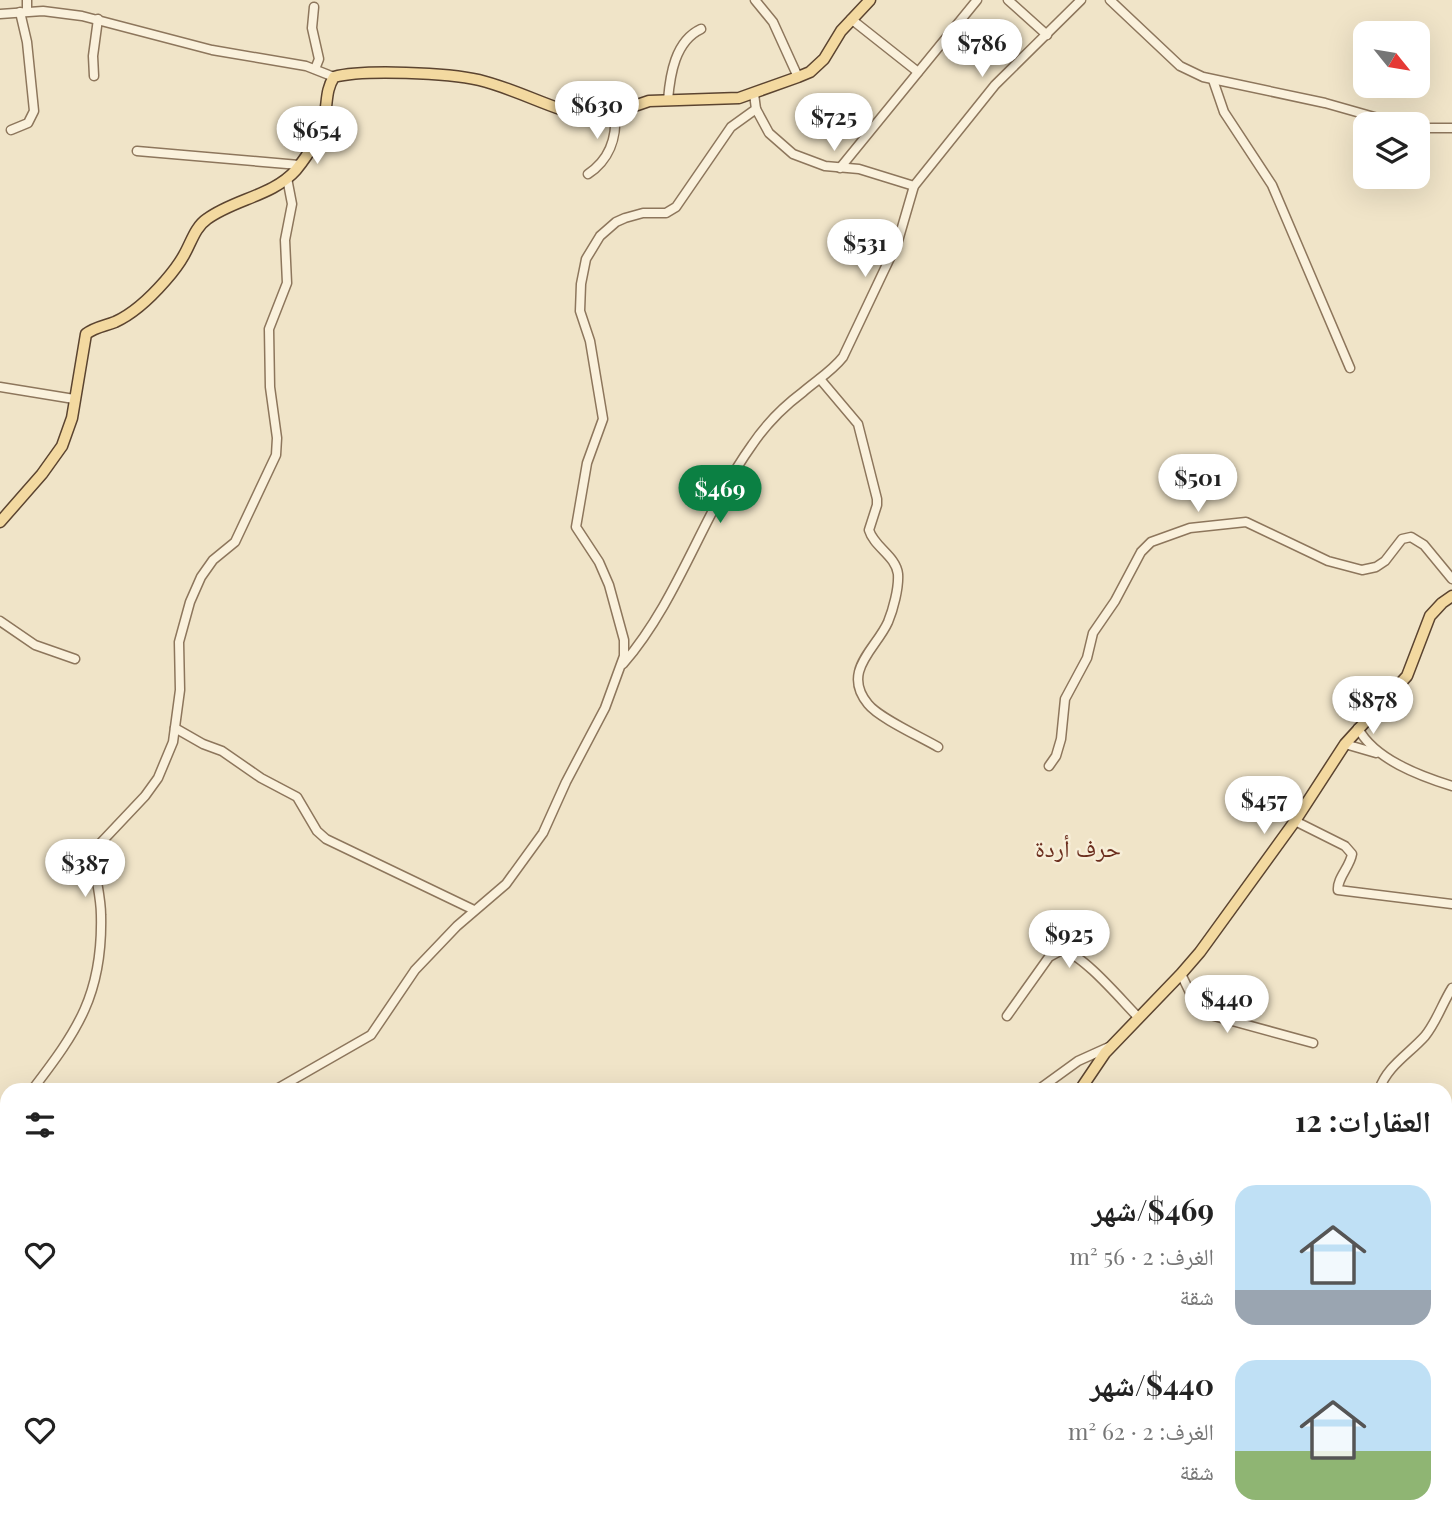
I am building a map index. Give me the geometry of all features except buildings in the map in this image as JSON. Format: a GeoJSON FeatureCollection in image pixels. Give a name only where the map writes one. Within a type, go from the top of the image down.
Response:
{"type":"FeatureCollection","features":[{"type":"Feature","properties":{"kind":"main road"},"geometry":{"type":"LineString","coordinates":[[0,523],[54,460],[68,433],[86,334],[118,321],[137,309],[165,282],[207,218],[255,197],[287,178],[299,164],[322,125],[326,93],[334,77],[344,74],[383,74],[478,79],[571,113],[596,117],[637,104],[668,100],[727,100],[754,94],[810,72],[824,59],[851,19],[870,0]]}},
{"type":"Feature","properties":{"kind":"main road"},"geometry":{"type":"LineString","coordinates":[[1085,1083],[1111,1046],[1181,974],[1294,821],[1345,744],[1407,676],[1430,616],[1452,596]]}},
{"type":"Feature","properties":{"kind":"street"},"geometry":{"type":"LineString","coordinates":[[11,130],[28,122],[34,111],[23,12],[27,0]]}},
{"type":"Feature","properties":{"kind":"street"},"geometry":{"type":"LineString","coordinates":[[755,0],[773,22],[799,77]]}},
{"type":"Feature","properties":{"kind":"street"},"geometry":{"type":"LineString","coordinates":[[840,168],[977,0]]}},
{"type":"Feature","properties":{"kind":"street"},"geometry":{"type":"LineString","coordinates":[[1008,0],[1047,35]]}},
{"type":"Feature","properties":{"kind":"street"},"geometry":{"type":"LineString","coordinates":[[622,665],[644,640],[659,616],[714,507],[752,444],[772,418],[836,366],[850,346],[898,241],[914,186],[995,85],[1081,0]]}},
{"type":"Feature","properties":{"kind":"street"},"geometry":{"type":"LineString","coordinates":[[1110,0],[1180,66],[1213,80],[1357,112]]}},
{"type":"Feature","properties":{"kind":"street"},"geometry":{"type":"LineString","coordinates":[[314,8],[312,28],[319,59],[315,69]]}},
{"type":"Feature","properties":{"kind":"street"},"geometry":{"type":"LineString","coordinates":[[0,14],[61,12],[98,19],[212,50],[306,66],[334,77]]}},
{"type":"Feature","properties":{"kind":"street"},"geometry":{"type":"LineString","coordinates":[[94,76],[93,56],[98,19]]}},
{"type":"Feature","properties":{"kind":"street"},"geometry":{"type":"LineString","coordinates":[[851,19],[918,72]]}},
{"type":"Feature","properties":{"kind":"street"},"geometry":{"type":"LineString","coordinates":[[668,100],[674,62],[688,38],[701,29]]}},
{"type":"Feature","properties":{"kind":"street"},"geometry":{"type":"LineString","coordinates":[[1213,80],[1224,111],[1272,185],[1350,368]]}},
{"type":"Feature","properties":{"kind":"street"},"geometry":{"type":"LineString","coordinates":[[754,94],[756,109],[769,133],[783,148],[825,166],[870,172],[914,186]]}},
{"type":"Feature","properties":{"kind":"street"},"geometry":{"type":"LineString","coordinates":[[287,1083],[371,1035],[415,970],[474,910],[506,884],[541,837],[605,708],[622,665],[624,640],[609,585],[599,562],[576,527],[587,463],[603,419],[589,332],[580,311],[583,270],[592,246],[608,228],[625,218],[643,213],[666,213],[676,207],[731,127],[756,109]]}},
{"type":"Feature","properties":{"kind":"street"},"geometry":{"type":"LineString","coordinates":[[588,174],[599,165],[612,145],[616,128],[615,113]]}},
{"type":"Feature","properties":{"kind":"street"},"geometry":{"type":"LineString","coordinates":[[1430,128],[1452,128]]}},
{"type":"Feature","properties":{"kind":"street"},"geometry":{"type":"LineString","coordinates":[[137,151],[299,164]]}},
{"type":"Feature","properties":{"kind":"street"},"geometry":{"type":"LineString","coordinates":[[37,1083],[72,1036],[84,1014],[98,973],[102,913],[94,850],[129,814],[158,778],[170,752],[180,690],[179,642],[190,603],[213,560],[235,542],[276,455],[277,438],[270,387],[269,328],[285,290],[288,275],[285,240],[292,204],[287,178]]}},
{"type":"Feature","properties":{"kind":"street"},"geometry":{"type":"LineString","coordinates":[[820,379],[858,425],[877,499],[869,530],[898,571],[887,623],[860,666],[861,690],[869,706],[937,747]]}},
{"type":"Feature","properties":{"kind":"street"},"geometry":{"type":"LineString","coordinates":[[0,387],[74,399]]}},
{"type":"Feature","properties":{"kind":"street"},"geometry":{"type":"LineString","coordinates":[[1049,766],[1056,756],[1061,739],[1065,699],[1087,658],[1093,633],[1115,601],[1141,552],[1151,542],[1190,528],[1246,522],[1328,561],[1362,570],[1381,564],[1402,539],[1411,537],[1424,545],[1452,579]]}},
{"type":"Feature","properties":{"kind":"street"},"geometry":{"type":"LineString","coordinates":[[0,621],[35,645],[75,659]]}},
{"type":"Feature","properties":{"kind":"street"},"geometry":{"type":"LineString","coordinates":[[175,728],[222,751],[254,774],[298,797],[317,831],[326,839],[474,910]]}},
{"type":"Feature","properties":{"kind":"street"},"geometry":{"type":"LineString","coordinates":[[1358,728],[1371,745],[1392,760],[1452,786]]}},
{"type":"Feature","properties":{"kind":"street"},"geometry":{"type":"LineString","coordinates":[[1345,744],[1392,760]]}},
{"type":"Feature","properties":{"kind":"street"},"geometry":{"type":"LineString","coordinates":[[1294,821],[1345,846],[1352,854],[1351,861],[1337,885],[1338,890],[1452,904]]}},
{"type":"Feature","properties":{"kind":"street"},"geometry":{"type":"LineString","coordinates":[[1007,1016],[1049,957],[1062,950],[1070,952],[1094,972],[1138,1017]]}},
{"type":"Feature","properties":{"kind":"street"},"geometry":{"type":"LineString","coordinates":[[1181,974],[1197,1007],[1207,1015],[1313,1043]]}},
{"type":"Feature","properties":{"kind":"street"},"geometry":{"type":"LineString","coordinates":[[1383,1083],[1390,1069],[1435,1023],[1452,988]]}},
{"type":"Feature","properties":{"kind":"street"},"geometry":{"type":"LineString","coordinates":[[1048,1083],[1078,1061],[1111,1046]]}},
{"type":"Feature","properties":{"kind":"district","name":"حرف أردة"},"geometry":{"type":"Point","coordinates":[1078,849]}}]}
